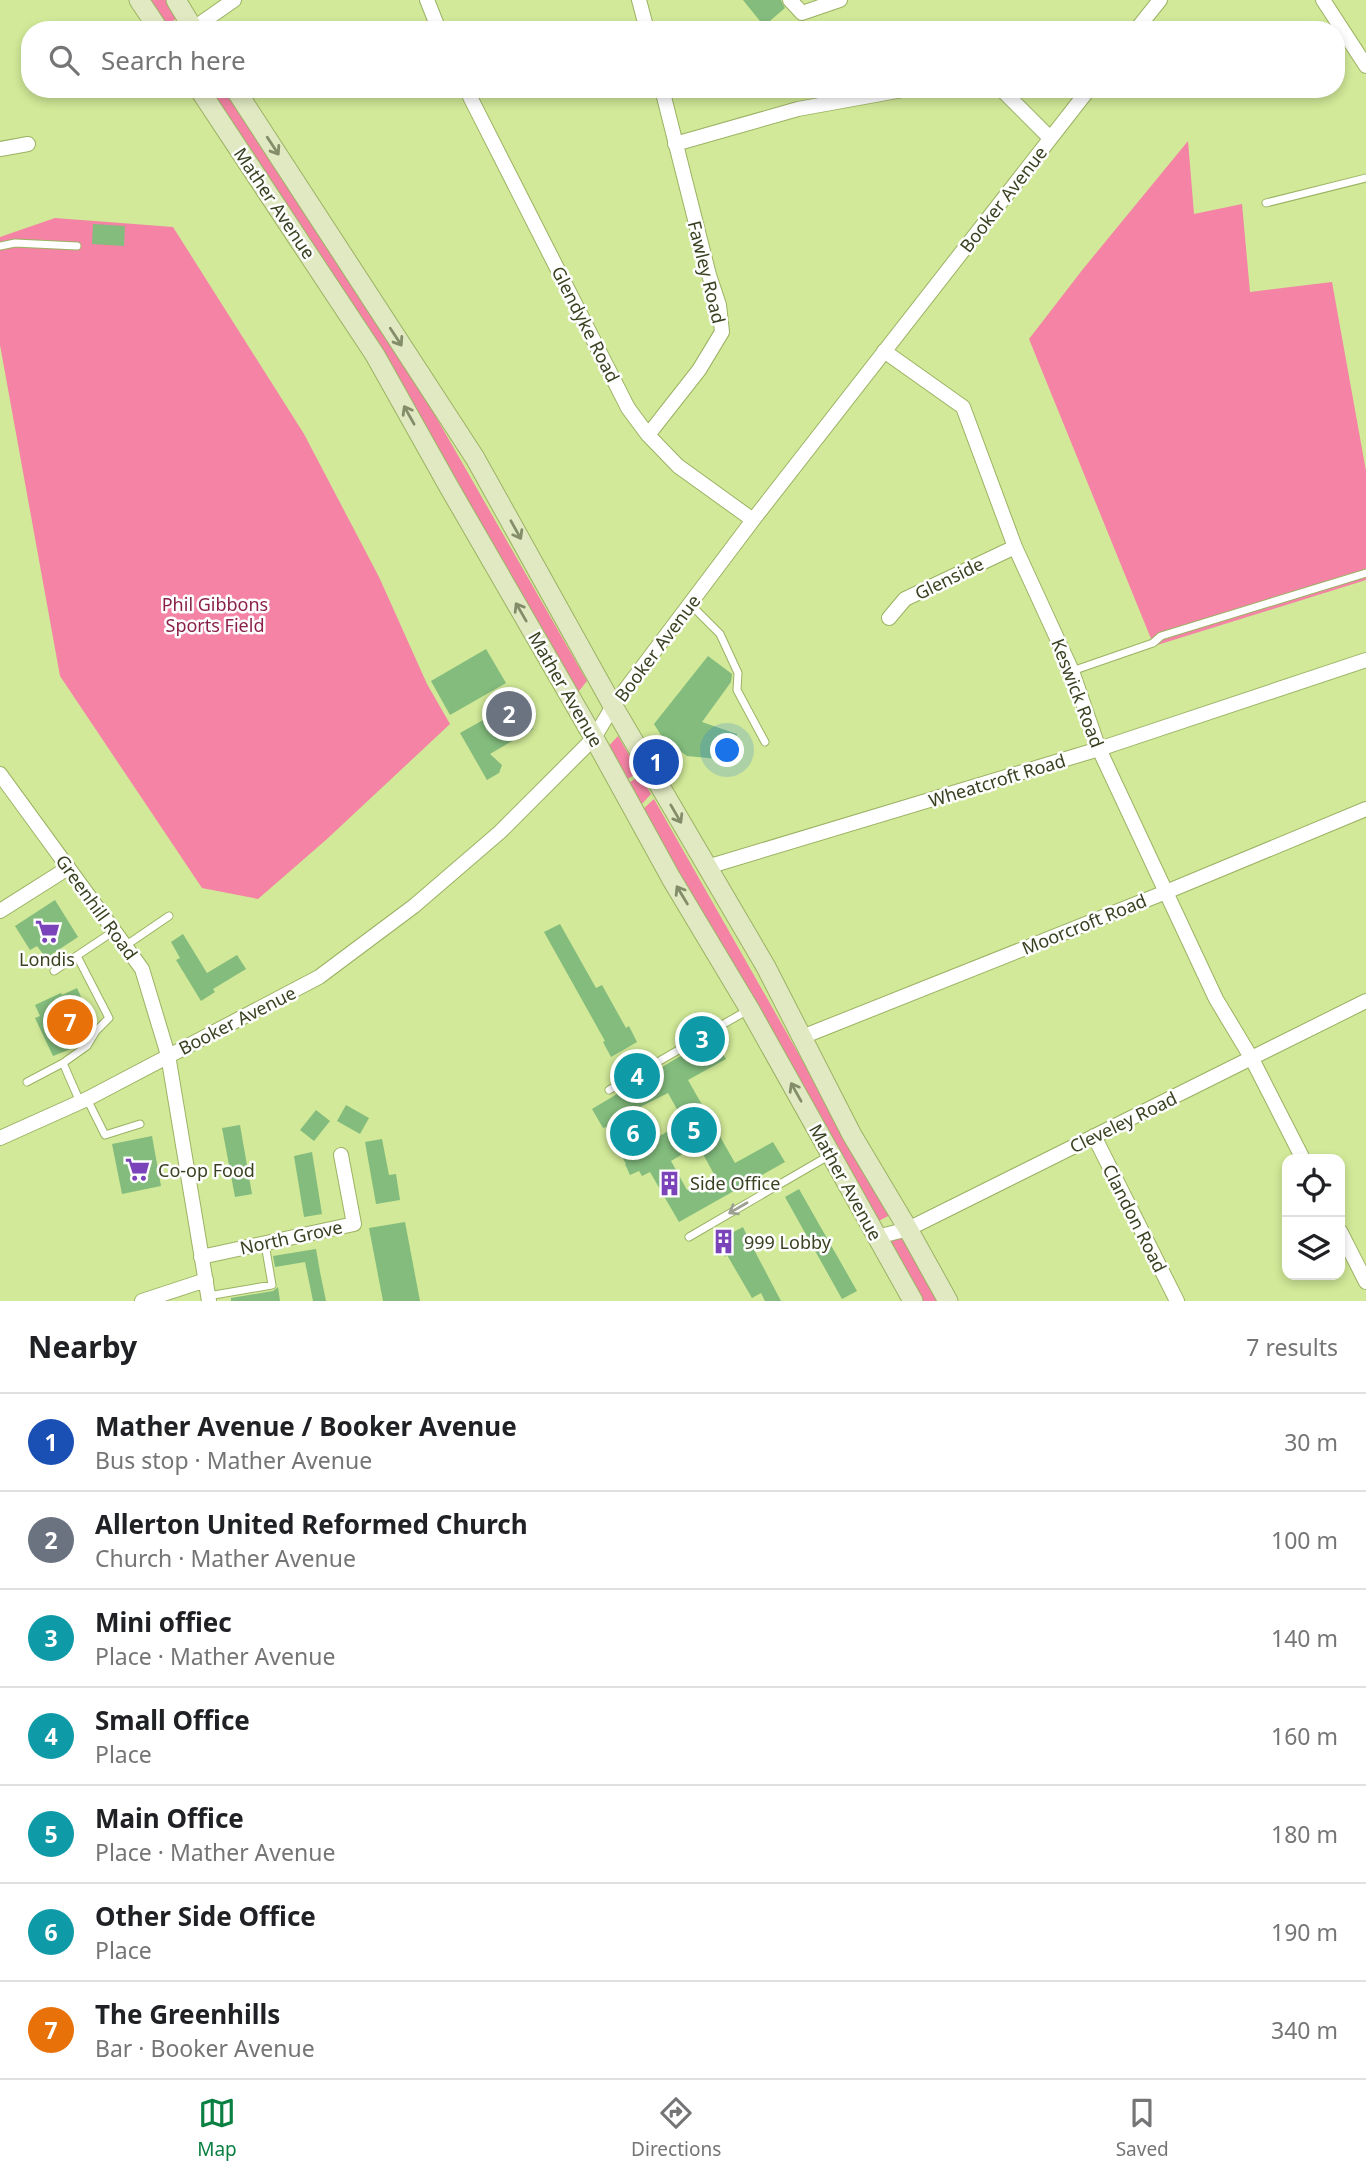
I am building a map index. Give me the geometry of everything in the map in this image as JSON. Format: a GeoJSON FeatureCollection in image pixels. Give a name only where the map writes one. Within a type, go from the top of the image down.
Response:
{"type":"FeatureCollection","features":[{"type":"Feature","properties":{"kind":"main road"},"geometry":{"type":"LineString","coordinates":[[139,0],[153,21]]}},
{"type":"Feature","properties":{"kind":"main road"},"geometry":{"type":"LineString","coordinates":[[176,0],[188,21]]}},
{"type":"Feature","properties":{"kind":"main road","name":"Mather Avenue"},"geometry":{"type":"LineString","coordinates":[[205,98],[375,355],[914,1301]]}},
{"type":"Feature","properties":{"kind":"main road","name":"Mather Avenue"},"geometry":{"type":"LineString","coordinates":[[241,98],[475,457],[613,706],[766,967],[852,1135],[948,1301]]}},
{"type":"Feature","properties":{"kind":"street"},"geometry":{"type":"LineString","coordinates":[[204,21],[234,0]]}},
{"type":"Feature","properties":{"kind":"street"},"geometry":{"type":"LineString","coordinates":[[427,0],[435,21]]}},
{"type":"Feature","properties":{"kind":"street"},"geometry":{"type":"LineString","coordinates":[[639,0],[645,21]]}},
{"type":"Feature","properties":{"kind":"street"},"geometry":{"type":"LineString","coordinates":[[790,0],[802,13],[840,0]]}},
{"type":"Feature","properties":{"kind":"street"},"geometry":{"type":"LineString","coordinates":[[1143,21],[1160,0]]}},
{"type":"Feature","properties":{"kind":"street"},"geometry":{"type":"LineString","coordinates":[[1323,0],[1337,21]]}},
{"type":"Feature","properties":{"kind":"street"},"geometry":{"type":"LineString","coordinates":[[1345,34],[1366,66]]}},
{"type":"Feature","properties":{"kind":"street","name":"Glendyke Road"},"geometry":{"type":"LineString","coordinates":[[471,98],[628,408],[648,435],[678,466],[753,520]]}},
{"type":"Feature","properties":{"kind":"street","name":"Fawley Road"},"geometry":{"type":"LineString","coordinates":[[648,435],[699,370],[722,332],[719,305],[664,98]]}},
{"type":"Feature","properties":{"kind":"street"},"geometry":{"type":"LineString","coordinates":[[675,144],[798,109],[858,98]]}},
{"type":"Feature","properties":{"kind":"street"},"geometry":{"type":"LineString","coordinates":[[1010,98],[1050,138]]}},
{"type":"Feature","properties":{"kind":"street","name":"Booker Avenue"},"geometry":{"type":"LineString","coordinates":[[0,1138],[84,1100],[319,977],[414,906],[500,832],[594,737],[613,706],[753,520],[1082,98]]}},
{"type":"Feature","properties":{"kind":"street"},"geometry":{"type":"LineString","coordinates":[[0,149],[29,144]]}},
{"type":"Feature","properties":{"kind":"street","name":"Keswick Road"},"geometry":{"type":"LineString","coordinates":[[884,351],[963,407],[1015,547],[1072,671],[1099,749],[1216,999],[1252,1059],[1301,1154]]}},
{"type":"Feature","properties":{"kind":"street","name":"Glenside"},"geometry":{"type":"LineString","coordinates":[[889,618],[905,599],[1015,547]]}},
{"type":"Feature","properties":{"kind":"street","name":"Wheatcroft Road"},"geometry":{"type":"LineString","coordinates":[[707,867],[1099,749],[1366,660]]}},
{"type":"Feature","properties":{"kind":"street","name":"Greenhill Road"},"geometry":{"type":"LineString","coordinates":[[0,774],[142,970],[169,1055],[209,1298]]}},
{"type":"Feature","properties":{"kind":"street","name":"Moorcroft Road"},"geometry":{"type":"LineString","coordinates":[[802,1037],[1366,808]]}},
{"type":"Feature","properties":{"kind":"street"},"geometry":{"type":"LineString","coordinates":[[0,911],[68,867]]}},
{"type":"Feature","properties":{"kind":"street","name":"Cleveley Road"},"geometry":{"type":"LineString","coordinates":[[877,1237],[908,1228],[1366,1001]]}},
{"type":"Feature","properties":{"kind":"street","name":"Clandon Road"},"geometry":{"type":"LineString","coordinates":[[1094,1136],[1177,1301]]}},
{"type":"Feature","properties":{"kind":"street","name":"North Grove"},"geometry":{"type":"LineString","coordinates":[[201,1256],[354,1224],[341,1155]]}},
{"type":"Feature","properties":{"kind":"street"},"geometry":{"type":"LineString","coordinates":[[1345,1240],[1366,1282]]}},
{"type":"Feature","properties":{"kind":"street"},"geometry":{"type":"LineString","coordinates":[[142,1301],[206,1280]]}},
{"type":"Feature","properties":{"kind":"lane"},"geometry":{"type":"LineString","coordinates":[[1266,203],[1366,178]]}},
{"type":"Feature","properties":{"kind":"lane"},"geometry":{"type":"LineString","coordinates":[[0,246],[15,243],[77,246]]}},
{"type":"Feature","properties":{"kind":"lane"},"geometry":{"type":"LineString","coordinates":[[1072,671],[1153,643],[1161,636],[1366,573]]}},
{"type":"Feature","properties":{"kind":"lane"},"geometry":{"type":"LineString","coordinates":[[690,604],[720,634],[738,673],[737,690],[765,742]]}},
{"type":"Feature","properties":{"kind":"lane"},"geometry":{"type":"LineString","coordinates":[[125,946],[169,916]]}},
{"type":"Feature","properties":{"kind":"lane"},"geometry":{"type":"LineString","coordinates":[[54,971],[114,931]]}},
{"type":"Feature","properties":{"kind":"lane"},"geometry":{"type":"LineString","coordinates":[[27,1082],[87,1046],[109,1017],[77,956]]}},
{"type":"Feature","properties":{"kind":"lane"},"geometry":{"type":"LineString","coordinates":[[609,1090],[750,1010]]}},
{"type":"Feature","properties":{"kind":"lane"},"geometry":{"type":"LineString","coordinates":[[62,1063],[105,1135],[140,1124]]}},
{"type":"Feature","properties":{"kind":"lane"},"geometry":{"type":"LineString","coordinates":[[689,1237],[830,1154]]}},
{"type":"Feature","properties":{"kind":"lane"},"geometry":{"type":"LineString","coordinates":[[209,1298],[272,1285],[265,1243]]}},
{"type":"Feature","properties":{"kind":"green space"},"geometry":{"type":"Polygon","coordinates":[[[147,0],[168,0],[176,19],[161,21],[147,0]]]}},
{"type":"Feature","properties":{"kind":"green space"},"geometry":{"type":"Polygon","coordinates":[[[210,98],[232,98],[416,382],[587,681],[575,696],[210,98]]]}},
{"type":"Feature","properties":{"kind":"green space"},"geometry":{"type":"Polygon","coordinates":[[[1188,141],[1194,214],[1242,204],[1250,292],[1332,282],[1366,471],[1366,580],[1154,646],[1029,339],[1188,141]]]}},
{"type":"Feature","properties":{"kind":"green space","name":"Phil Gibbons Sports Field"},"geometry":{"type":"Polygon","coordinates":[[[55,218],[173,227],[304,434],[379,577],[427,684],[450,724],[327,839],[258,899],[202,888],[60,676],[0,345],[0,237],[55,218]]]}},
{"type":"Feature","properties":{"kind":"green space"},"geometry":{"type":"Polygon","coordinates":[[[618,736],[639,772],[623,782],[605,750],[618,736]]]}},
{"type":"Feature","properties":{"kind":"green space"},"geometry":{"type":"Polygon","coordinates":[[[640,776],[651,794],[639,807],[625,785],[640,776]]]}},
{"type":"Feature","properties":{"kind":"green space"},"geometry":{"type":"Polygon","coordinates":[[[654,799],[890,1215],[875,1223],[641,811],[654,799]]]}},
{"type":"Feature","properties":{"kind":"green space"},"geometry":{"type":"Polygon","coordinates":[[[901,1234],[939,1301],[919,1301],[885,1240],[901,1234]]]}},
{"type":"Feature","properties":{"kind":"building"},"geometry":{"type":"Polygon","coordinates":[[[743,0],[781,0],[785,8],[770,21],[760,21],[743,0]]]}},
{"type":"Feature","properties":{"kind":"building"},"geometry":{"type":"Polygon","coordinates":[[[93,224],[125,226],[124,246],[92,244],[93,224]]]}},
{"type":"Feature","properties":{"kind":"building"},"geometry":{"type":"Polygon","coordinates":[[[486,649],[506,683],[450,715],[431,681],[486,649]]]}},
{"type":"Feature","properties":{"kind":"building"},"geometry":{"type":"Polygon","coordinates":[[[708,656],[732,674],[731,682],[702,722],[737,734],[734,751],[729,760],[687,756],[664,740],[654,724],[708,656]]]}},
{"type":"Feature","properties":{"kind":"building"},"geometry":{"type":"Polygon","coordinates":[[[517,701],[533,729],[490,754],[502,765],[499,773],[487,780],[460,733],[517,701]]]}},
{"type":"Feature","properties":{"kind":"building","name":"Londis"},"geometry":{"type":"Polygon","coordinates":[[[55,900],[78,937],[46,958],[37,946],[30,950],[15,926],[55,900]]]}},
{"type":"Feature","properties":{"kind":"building"},"geometry":{"type":"Polygon","coordinates":[[[560,924],[596,988],[602,985],[637,1042],[611,1057],[603,1042],[605,1041],[544,932],[560,924]]]}},
{"type":"Feature","properties":{"kind":"building"},"geometry":{"type":"Polygon","coordinates":[[[183,934],[207,973],[237,955],[246,969],[213,989],[215,992],[201,1001],[176,960],[180,958],[171,942],[183,934]]]}},
{"type":"Feature","properties":{"kind":"building"},"geometry":{"type":"Polygon","coordinates":[[[77,988],[93,1023],[82,1042],[53,1056],[35,1018],[40,1016],[35,1005],[77,988]]]}},
{"type":"Feature","properties":{"kind":"building"},"geometry":{"type":"Polygon","coordinates":[[[712,1038],[726,1059],[688,1080],[735,1163],[773,1142],[785,1162],[679,1222],[650,1172],[642,1176],[639,1171],[630,1175],[606,1127],[603,1128],[592,1109],[712,1038]],[[668,1093],[640,1107],[658,1137],[684,1122],[668,1093]],[[698,1145],[671,1161],[687,1190],[715,1176],[698,1145]]]}},
{"type":"Feature","properties":{"kind":"building"},"geometry":{"type":"Polygon","coordinates":[[[346,1105],[369,1118],[360,1134],[337,1121],[346,1105]]]}},
{"type":"Feature","properties":{"kind":"building"},"geometry":{"type":"Polygon","coordinates":[[[316,1110],[330,1121],[314,1141],[300,1130],[316,1110]]]}},
{"type":"Feature","properties":{"kind":"building"},"geometry":{"type":"Polygon","coordinates":[[[240,1125],[252,1194],[235,1197],[222,1128],[240,1125]]]}},
{"type":"Feature","properties":{"kind":"building","name":"Co-op Food"},"geometry":{"type":"Polygon","coordinates":[[[152,1136],[161,1186],[122,1194],[112,1144],[152,1136]]]}},
{"type":"Feature","properties":{"kind":"building"},"geometry":{"type":"Polygon","coordinates":[[[382,1139],[389,1175],[396,1174],[400,1200],[376,1204],[365,1142],[382,1139]]]}},
{"type":"Feature","properties":{"kind":"building"},"geometry":{"type":"Polygon","coordinates":[[[312,1152],[322,1214],[304,1217],[294,1156],[312,1152]]]}},
{"type":"Feature","properties":{"kind":"building"},"geometry":{"type":"Polygon","coordinates":[[[799,1189],[857,1291],[842,1299],[785,1197],[799,1189]]]}},
{"type":"Feature","properties":{"kind":"building"},"geometry":{"type":"Polygon","coordinates":[[[405,1222],[420,1301],[383,1301],[369,1228],[405,1222]]]}},
{"type":"Feature","properties":{"kind":"building"},"geometry":{"type":"Polygon","coordinates":[[[743,1227],[781,1301],[765,1301],[761,1293],[752,1298],[716,1241],[743,1227]]]}},
{"type":"Feature","properties":{"kind":"building"},"geometry":{"type":"Polygon","coordinates":[[[316,1249],[326,1301],[313,1301],[305,1262],[275,1267],[273,1256],[316,1249]]]}},
{"type":"Feature","properties":{"kind":"building"},"geometry":{"type":"Polygon","coordinates":[[[278,1287],[280,1301],[231,1301],[231,1298],[273,1291],[278,1287]]]}},
{"type":"Feature","properties":{"kind":"place","name":"Allerton United Reformed Church"},"geometry":{"type":"Point","coordinates":[509,714]}},
{"type":"Feature","properties":{"kind":"place","name":"Mather Avenue / Booker Avenue"},"geometry":{"type":"Point","coordinates":[656,762]}},
{"type":"Feature","properties":{"kind":"place","name":"Londis"},"geometry":{"type":"Point","coordinates":[47,932]}},
{"type":"Feature","properties":{"kind":"place","name":"The Greenhills"},"geometry":{"type":"Point","coordinates":[70,1022]}},
{"type":"Feature","properties":{"kind":"place","name":"Mini offiec"},"geometry":{"type":"Point","coordinates":[702,1039]}},
{"type":"Feature","properties":{"kind":"place","name":"Small Office"},"geometry":{"type":"Point","coordinates":[637,1076]}},
{"type":"Feature","properties":{"kind":"place","name":"Main Office"},"geometry":{"type":"Point","coordinates":[694,1130]}},
{"type":"Feature","properties":{"kind":"place","name":"Other Side Office"},"geometry":{"type":"Point","coordinates":[633,1133]}},
{"type":"Feature","properties":{"kind":"place","name":"Co-op Food"},"geometry":{"type":"Point","coordinates":[138,1170]}},
{"type":"Feature","properties":{"kind":"place","name":"Side Office"},"geometry":{"type":"Point","coordinates":[670,1183]}},
{"type":"Feature","properties":{"kind":"place","name":"999 Lobby"},"geometry":{"type":"Point","coordinates":[724,1242]}}]}
